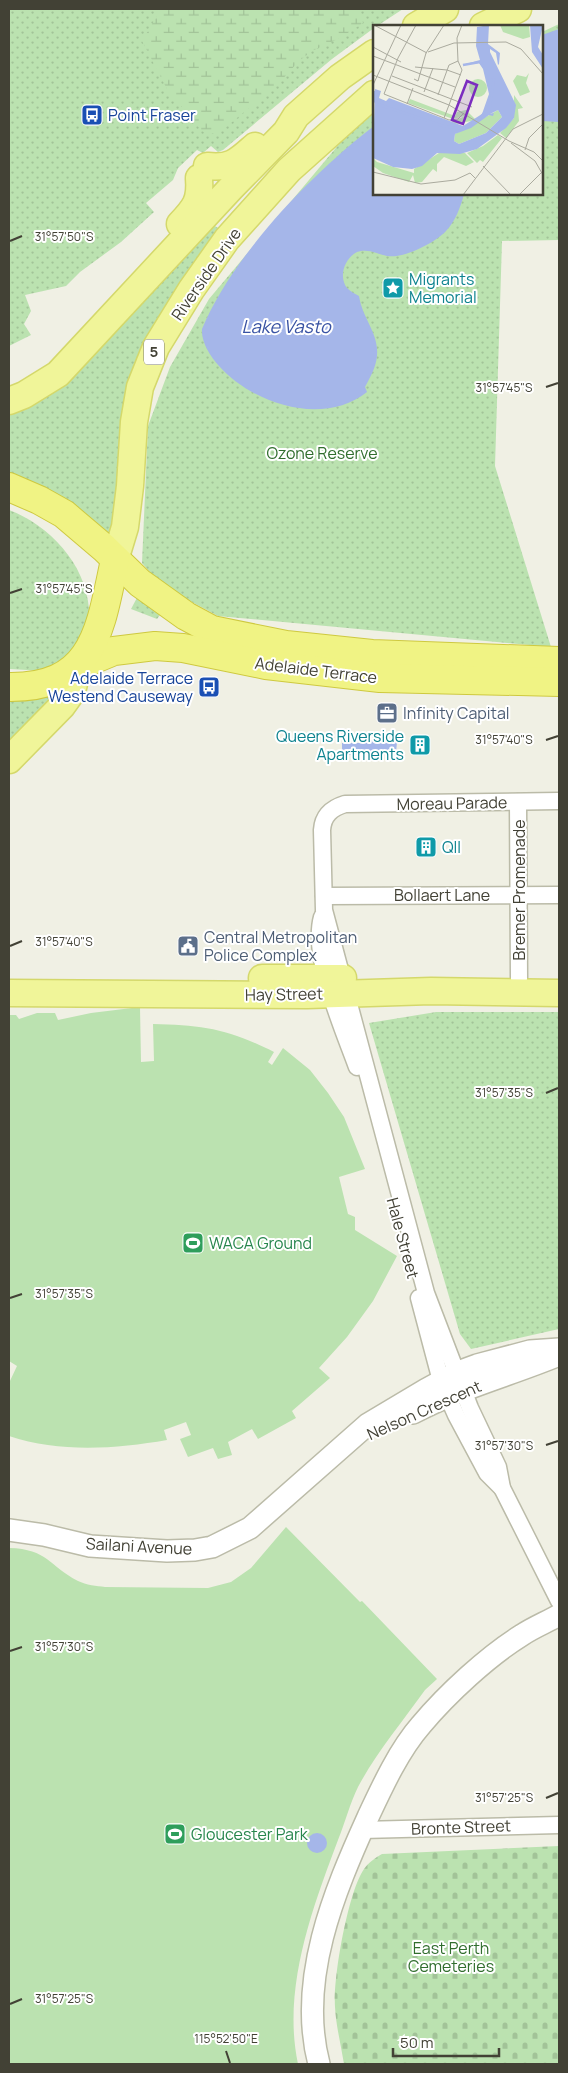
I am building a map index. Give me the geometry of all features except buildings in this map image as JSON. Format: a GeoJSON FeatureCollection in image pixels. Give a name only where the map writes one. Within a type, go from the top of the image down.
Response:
{"type":"FeatureCollection","features":[{"type":"Feature","properties":{"kind":"highway","name":"Adelaide Terrace"},"geometry":{"type":"LineString","coordinates":[[9,487],[64,514],[140,583],[165,602],[212,630],[286,645],[372,654],[559,661]]}},
{"type":"Feature","properties":{"kind":"highway","name":"5"},"geometry":{"type":"LineString","coordinates":[[9,687],[48,683],[78,666],[91,648],[106,603],[115,560]]}},
{"type":"Feature","properties":{"kind":"highway","name":"Adelaide Terrace"},"geometry":{"type":"LineString","coordinates":[[78,666],[114,651],[154,646],[183,648],[266,665],[380,678],[559,682]]}},
{"type":"Feature","properties":{"kind":"main road"},"geometry":{"type":"LineString","coordinates":[[418,25],[445,9]]}},
{"type":"Feature","properties":{"kind":"main road"},"geometry":{"type":"LineString","coordinates":[[485,25],[518,9]]}},
{"type":"Feature","properties":{"kind":"main road","name":"Riverside Drive"},"geometry":{"type":"LineString","coordinates":[[9,401],[24,395],[58,374],[286,132],[296,116],[340,77],[373,54]]}},
{"type":"Feature","properties":{"kind":"main road","name":"Riverside Drive"},"geometry":{"type":"LineString","coordinates":[[115,560],[125,527],[134,422],[140,387],[156,347],[201,276],[233,232],[289,170],[373,95]]}},
{"type":"Feature","properties":{"kind":"main road"},"geometry":{"type":"LineString","coordinates":[[122,304],[129,282],[194,209],[200,192],[203,172],[234,164],[279,124],[296,116]]}},
{"type":"Feature","properties":{"kind":"main road"},"geometry":{"type":"LineString","coordinates":[[9,760],[62,706],[72,692],[78,666]]}},
{"type":"Feature","properties":{"kind":"main road","name":"Hay Street"},"geometry":{"type":"LineString","coordinates":[[9,976],[205,979],[431,991],[559,993]]}},
{"type":"Feature","properties":{"kind":"main road","name":"Hay Street"},"geometry":{"type":"LineString","coordinates":[[9,993],[297,995],[336,986],[559,979]]}},
{"type":"Feature","properties":{"kind":"street","name":"Moreau Parade"},"geometry":{"type":"LineString","coordinates":[[346,804],[559,801]]}},
{"type":"Feature","properties":{"kind":"street","name":"Bremer Promenade"},"geometry":{"type":"LineString","coordinates":[[518,802],[519,979]]}},
{"type":"Feature","properties":{"kind":"street","name":"Hale Street"},"geometry":{"type":"LineString","coordinates":[[346,804],[332,810],[326,816],[323,825],[324,903],[320,924],[320,941],[336,986],[452,1385],[498,1467],[502,1488],[559,1601]]}},
{"type":"Feature","properties":{"kind":"street","name":"Bollaert Lane"},"geometry":{"type":"LineString","coordinates":[[324,903],[559,895]]}},
{"type":"Feature","properties":{"kind":"street","name":"Nelson Crescent"},"geometry":{"type":"LineString","coordinates":[[262,1518],[345,1445],[377,1431],[452,1385],[477,1365],[530,1351],[559,1349]]}},
{"type":"Feature","properties":{"kind":"street","name":"Nelson Crescent"},"geometry":{"type":"LineString","coordinates":[[452,1385],[528,1368],[559,1355]]}},
{"type":"Feature","properties":{"kind":"street","name":"Sailani Avenue"},"geometry":{"type":"LineString","coordinates":[[9,1530],[44,1535],[90,1546],[167,1551],[195,1550],[212,1547],[226,1541],[262,1518]]}},
{"type":"Feature","properties":{"kind":"street"},"geometry":{"type":"LineString","coordinates":[[319,2064],[312,2000],[317,1961],[345,1867],[379,1792],[419,1726],[446,1698],[485,1663],[522,1635],[559,1615]]}},
{"type":"Feature","properties":{"kind":"street","name":"Bronte Street"},"geometry":{"type":"LineString","coordinates":[[362,1830],[559,1825]]}},
{"type":"Feature","properties":{"kind":"green space"},"geometry":{"type":"Polygon","coordinates":[[[9,9],[403,9],[379,25],[373,25],[373,29],[332,59],[223,150],[218,152],[211,146],[203,153],[197,150],[178,168],[173,180],[146,203],[154,212],[121,242],[80,272],[66,286],[25,295],[31,311],[24,324],[31,335],[9,346],[9,9]]]}},
{"type":"Feature","properties":{"kind":"green space"},"geometry":{"type":"Polygon","coordinates":[[[161,9],[359,9],[363,23],[340,38],[312,51],[299,61],[277,85],[226,127],[210,134],[201,130],[167,89],[142,41],[161,9]]]}},
{"type":"Feature","properties":{"kind":"green space","name":"Ozone Reserve"},"geometry":{"type":"Polygon","coordinates":[[[559,24],[559,240],[502,241],[495,466],[551,647],[218,616],[162,586],[142,563],[148,426],[170,367],[209,299],[361,118],[373,112],[373,195],[543,195],[543,32],[559,24]]]}},
{"type":"Feature","properties":{"kind":"green space"},"geometry":{"type":"Polygon","coordinates":[[[207,221],[218,228],[203,258],[152,338],[115,540],[9,476],[9,405],[207,221]]]}},
{"type":"Feature","properties":{"kind":"green space"},"geometry":{"type":"Polygon","coordinates":[[[9,510],[38,525],[63,548],[81,577],[86,592],[89,613],[84,643],[45,671],[9,669],[9,510]]]}},
{"type":"Feature","properties":{"kind":"green space"},"geometry":{"type":"Polygon","coordinates":[[[139,594],[160,615],[157,619],[131,609],[139,594]]]}},
{"type":"Feature","properties":{"kind":"green space"},"geometry":{"type":"Polygon","coordinates":[[[51,693],[58,695],[9,755],[9,695],[51,693]]]}},
{"type":"Feature","properties":{"kind":"green space","name":"WACA Ground"},"geometry":{"type":"Polygon","coordinates":[[[140,1007],[141,1062],[154,1061],[153,1024],[201,1027],[229,1033],[274,1052],[268,1062],[272,1065],[283,1048],[310,1070],[344,1117],[365,1169],[339,1177],[348,1214],[355,1217],[355,1230],[397,1256],[373,1301],[347,1337],[319,1368],[330,1378],[292,1411],[296,1418],[258,1439],[252,1429],[228,1442],[232,1455],[218,1459],[213,1448],[188,1457],[180,1439],[191,1435],[186,1422],[164,1430],[167,1440],[128,1446],[68,1447],[48,1445],[9,1436],[9,1383],[17,1366],[9,1361],[9,1015],[16,1015],[19,1019],[37,1013],[55,1013],[58,1020],[91,1013],[140,1007]]]}},
{"type":"Feature","properties":{"kind":"green space"},"geometry":{"type":"Polygon","coordinates":[[[436,1012],[559,1012],[559,1329],[471,1349],[460,1334],[369,1023],[436,1012]]]}},
{"type":"Feature","properties":{"kind":"green space","name":"Gloucester Park"},"geometry":{"type":"Polygon","coordinates":[[[286,1527],[360,1602],[362,1601],[437,1679],[425,1690],[365,1774],[352,1800],[328,1866],[310,1921],[297,1978],[294,2036],[298,2064],[9,2064],[9,1548],[32,1551],[47,1559],[68,1575],[91,1585],[105,1587],[208,1588],[231,1582],[251,1568],[286,1527]]]}},
{"type":"Feature","properties":{"kind":"green space","name":"East Perth Cemeteries"},"geometry":{"type":"Polygon","coordinates":[[[559,1846],[559,2064],[344,2064],[337,2028],[336,1976],[352,1896],[358,1880],[368,1864],[382,1854],[559,1846]]]}},
{"type":"Feature","properties":{"kind":"water"},"geometry":{"type":"Polygon","coordinates":[[[559,29],[559,122],[543,121],[543,35],[559,29]]]}},
{"type":"Feature","properties":{"kind":"water","name":"Lake Vasto"},"geometry":{"type":"Polygon","coordinates":[[[373,127],[373,195],[464,195],[452,223],[441,236],[410,253],[387,256],[369,251],[361,251],[349,258],[346,263],[343,273],[344,283],[348,289],[359,296],[376,343],[377,357],[365,387],[367,392],[349,402],[330,408],[310,409],[289,406],[269,400],[250,391],[233,379],[212,358],[203,339],[202,329],[233,273],[253,245],[300,192],[350,145],[373,127]]]}},
{"type":"Feature","properties":{"kind":"water"},"geometry":{"type":"Polygon","coordinates":[[[360,740],[378,740],[379,743],[397,742],[396,753],[342,755],[342,743],[360,743],[360,740]]]}},
{"type":"Feature","properties":{"kind":"water"},"geometry":{"type":"Polygon","coordinates":[[[317,1833],[324,1836],[327,1843],[324,1850],[317,1853],[310,1850],[307,1843],[310,1836],[317,1833]]]}},
{"type":"Feature","properties":{"kind":"place","name":"Point Fraser"},"geometry":{"type":"Point","coordinates":[92,115]}},
{"type":"Feature","properties":{"kind":"place","name":"Migrants Memorial"},"geometry":{"type":"Point","coordinates":[393,288]}},
{"type":"Feature","properties":{"kind":"place","name":"Adelaide Terrace Westend Causeway"},"geometry":{"type":"Point","coordinates":[209,687]}},
{"type":"Feature","properties":{"kind":"place","name":"Infinity Capital"},"geometry":{"type":"Point","coordinates":[387,713]}},
{"type":"Feature","properties":{"kind":"place","name":"Queens Riverside Apartments"},"geometry":{"type":"Point","coordinates":[420,745]}},
{"type":"Feature","properties":{"kind":"place","name":"QII"},"geometry":{"type":"Point","coordinates":[426,847]}},
{"type":"Feature","properties":{"kind":"place","name":"Central Metropolitan Police Complex"},"geometry":{"type":"Point","coordinates":[188,946]}},
{"type":"Feature","properties":{"kind":"place","name":"WACA Ground"},"geometry":{"type":"Point","coordinates":[193,1243]}},
{"type":"Feature","properties":{"kind":"place","name":"Gloucester Park"},"geometry":{"type":"Point","coordinates":[175,1834]}}]}
